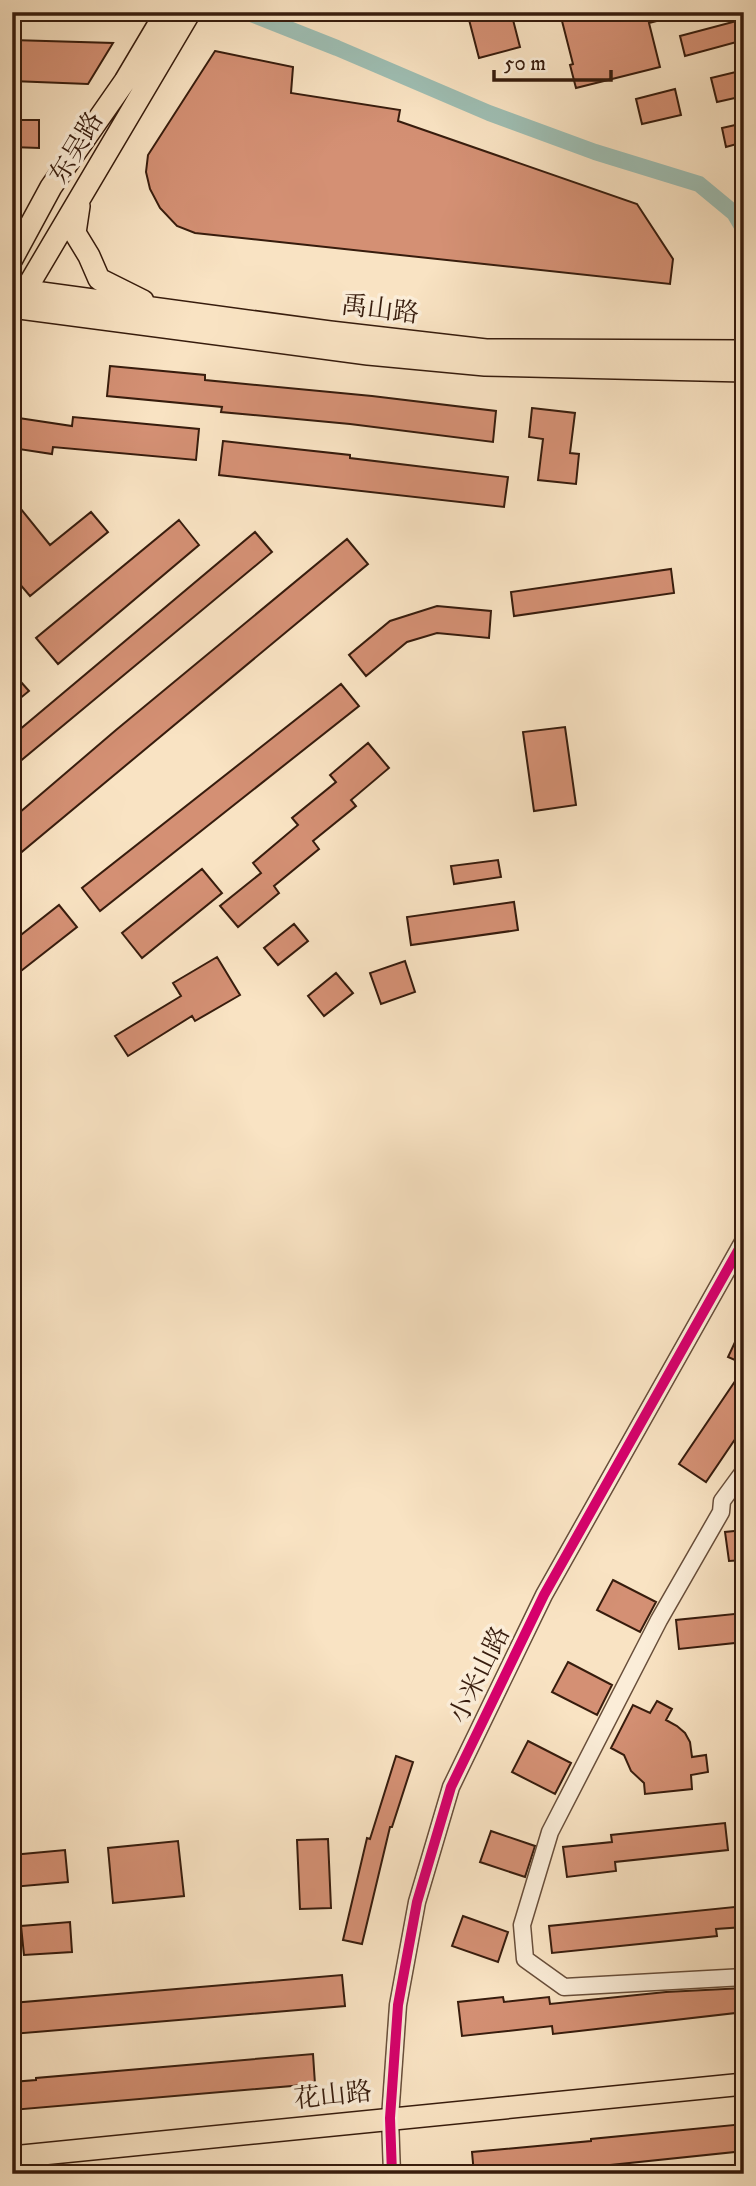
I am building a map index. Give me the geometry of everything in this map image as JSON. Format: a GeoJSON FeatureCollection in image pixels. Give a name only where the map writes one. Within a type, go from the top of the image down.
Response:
{"type":"FeatureCollection","features":[{"type":"Feature","properties":{"kind":"main road","name":"东吴路"},"geometry":{"type":"LineString","coordinates":[[12,260],[51,187],[125,81],[162,18]]}},
{"type":"Feature","properties":{"kind":"main road","name":"东吴路"},"geometry":{"type":"LineString","coordinates":[[17,299],[186,20]]}},
{"type":"Feature","properties":{"kind":"main road"},"geometry":{"type":"LineString","coordinates":[[80,197],[75,233],[99,279],[158,309]]}},
{"type":"Feature","properties":{"kind":"main road","name":"禹山路"},"geometry":{"type":"LineString","coordinates":[[17,299],[158,309],[486,350],[744,351]]}},
{"type":"Feature","properties":{"kind":"main road","name":"禹山路"},"geometry":{"type":"LineString","coordinates":[[17,299],[368,354],[485,365],[744,371]]}},
{"type":"Feature","properties":{"kind":"main road","name":"花山路"},"geometry":{"type":"LineString","coordinates":[[12,2157],[744,2084]]}},
{"type":"Feature","properties":{"kind":"street","name":"小米山路"},"geometry":{"type":"LineString","coordinates":[[392,2174],[390,2119],[398,2005],[417,1902],[451,1787],[544,1595],[744,1240]]}},
{"type":"Feature","properties":{"kind":"street"},"geometry":{"type":"LineString","coordinates":[[744,1471],[722,1501],[721,1512],[659,1620],[550,1832],[522,1925],[525,1959],[564,1987],[744,1978]]}},
{"type":"Feature","properties":{"kind":"building"},"geometry":{"type":"Polygon","coordinates":[[[467,12],[511,12],[520,47],[479,58],[467,12]]]}},
{"type":"Feature","properties":{"kind":"building"},"geometry":{"type":"Polygon","coordinates":[[[597,12],[671,12],[672,17],[649,23],[660,67],[576,88],[562,21],[597,12]]]}},
{"type":"Feature","properties":{"kind":"building"},"geometry":{"type":"Polygon","coordinates":[[[744,19],[744,40],[685,56],[680,36],[744,19]]]}},
{"type":"Feature","properties":{"kind":"building"},"geometry":{"type":"Polygon","coordinates":[[[12,40],[113,43],[88,84],[12,81],[12,40]]]}},
{"type":"Feature","properties":{"kind":"building"},"geometry":{"type":"Polygon","coordinates":[[[215,51],[293,67],[291,93],[400,110],[398,121],[637,204],[673,259],[670,284],[195,233],[177,226],[160,208],[150,189],[146,172],[148,155],[215,51]]]}},
{"type":"Feature","properties":{"kind":"building"},"geometry":{"type":"Polygon","coordinates":[[[744,70],[744,96],[717,102],[711,78],[744,70]]]}},
{"type":"Feature","properties":{"kind":"building"},"geometry":{"type":"Polygon","coordinates":[[[675,89],[681,115],[642,124],[636,99],[675,89]]]}},
{"type":"Feature","properties":{"kind":"building"},"geometry":{"type":"Polygon","coordinates":[[[12,120],[39,120],[39,148],[12,147],[12,120]]]}},
{"type":"Feature","properties":{"kind":"building"},"geometry":{"type":"Polygon","coordinates":[[[744,123],[744,142],[726,147],[722,128],[744,123]]]}},
{"type":"Feature","properties":{"kind":"building"},"geometry":{"type":"Polygon","coordinates":[[[110,366],[205,375],[205,380],[496,411],[493,442],[350,424],[221,412],[222,407],[107,396],[110,366]]]}},
{"type":"Feature","properties":{"kind":"building"},"geometry":{"type":"Polygon","coordinates":[[[532,408],[575,413],[570,453],[579,454],[576,484],[538,480],[543,439],[529,437],[532,408]]]}},
{"type":"Feature","properties":{"kind":"building"},"geometry":{"type":"Polygon","coordinates":[[[12,417],[72,426],[73,417],[199,429],[196,460],[53,447],[52,454],[12,448],[12,417]]]}},
{"type":"Feature","properties":{"kind":"building"},"geometry":{"type":"Polygon","coordinates":[[[223,441],[508,477],[504,507],[219,475],[223,441]]]}},
{"type":"Feature","properties":{"kind":"building"},"geometry":{"type":"Polygon","coordinates":[[[12,498],[50,545],[91,512],[108,532],[30,596],[12,575],[12,498]]]}},
{"type":"Feature","properties":{"kind":"building"},"geometry":{"type":"Polygon","coordinates":[[[179,520],[199,545],[58,664],[36,638],[179,520]]]}},
{"type":"Feature","properties":{"kind":"building"},"geometry":{"type":"Polygon","coordinates":[[[255,532],[272,552],[12,768],[12,736],[255,532]]]}},
{"type":"Feature","properties":{"kind":"building"},"geometry":{"type":"Polygon","coordinates":[[[347,539],[368,564],[12,860],[12,819],[347,539]]]}},
{"type":"Feature","properties":{"kind":"building"},"geometry":{"type":"Polygon","coordinates":[[[671,569],[674,593],[514,616],[511,592],[671,569]]]}},
{"type":"Feature","properties":{"kind":"building"},"geometry":{"type":"Polygon","coordinates":[[[437,606],[491,611],[489,638],[437,633],[407,642],[366,676],[349,655],[390,621],[437,606]]]}},
{"type":"Feature","properties":{"kind":"building"},"geometry":{"type":"Polygon","coordinates":[[[12,672],[29,691],[12,705],[12,672]]]}},
{"type":"Feature","properties":{"kind":"building"},"geometry":{"type":"Polygon","coordinates":[[[341,684],[359,706],[100,911],[82,888],[341,684]]]}},
{"type":"Feature","properties":{"kind":"building"},"geometry":{"type":"Polygon","coordinates":[[[565,727],[576,805],[534,811],[523,732],[565,727]]]}},
{"type":"Feature","properties":{"kind":"building"},"geometry":{"type":"Polygon","coordinates":[[[368,743],[389,768],[351,800],[356,806],[313,841],[319,849],[274,886],[279,893],[238,927],[220,906],[261,873],[253,863],[298,825],[292,818],[336,782],[330,775],[368,743]]]}},
{"type":"Feature","properties":{"kind":"building"},"geometry":{"type":"Polygon","coordinates":[[[498,860],[501,877],[454,884],[451,866],[498,860]]]}},
{"type":"Feature","properties":{"kind":"building"},"geometry":{"type":"Polygon","coordinates":[[[202,869],[222,893],[142,958],[122,933],[202,869]]]}},
{"type":"Feature","properties":{"kind":"building"},"geometry":{"type":"Polygon","coordinates":[[[514,902],[518,930],[411,945],[407,917],[514,902]]]}},
{"type":"Feature","properties":{"kind":"building"},"geometry":{"type":"Polygon","coordinates":[[[59,905],[77,927],[12,978],[12,942],[59,905]]]}},
{"type":"Feature","properties":{"kind":"building"},"geometry":{"type":"Polygon","coordinates":[[[294,924],[308,941],[278,965],[264,948],[294,924]]]}},
{"type":"Feature","properties":{"kind":"building"},"geometry":{"type":"Polygon","coordinates":[[[217,957],[240,995],[195,1021],[192,1016],[128,1056],[115,1036],[181,996],[173,983],[217,957]]]}},
{"type":"Feature","properties":{"kind":"building"},"geometry":{"type":"Polygon","coordinates":[[[405,961],[415,992],[381,1004],[370,973],[405,961]]]}},
{"type":"Feature","properties":{"kind":"building"},"geometry":{"type":"Polygon","coordinates":[[[336,973],[353,993],[324,1016],[308,996],[336,973]]]}},
{"type":"Feature","properties":{"kind":"building"},"geometry":{"type":"Polygon","coordinates":[[[744,1323],[744,1364],[728,1357],[744,1323]]]}},
{"type":"Feature","properties":{"kind":"building"},"geometry":{"type":"Polygon","coordinates":[[[744,1368],[744,1426],[706,1482],[679,1464],[744,1368]]]}},
{"type":"Feature","properties":{"kind":"building"},"geometry":{"type":"Polygon","coordinates":[[[744,1530],[744,1560],[729,1561],[725,1532],[744,1530]]]}},
{"type":"Feature","properties":{"kind":"building"},"geometry":{"type":"Polygon","coordinates":[[[613,1580],[656,1602],[640,1632],[597,1610],[613,1580]]]}},
{"type":"Feature","properties":{"kind":"building"},"geometry":{"type":"Polygon","coordinates":[[[744,1613],[744,1642],[679,1649],[676,1620],[744,1613]]]}},
{"type":"Feature","properties":{"kind":"building"},"geometry":{"type":"Polygon","coordinates":[[[568,1662],[612,1685],[597,1715],[552,1692],[568,1662]]]}},
{"type":"Feature","properties":{"kind":"building"},"geometry":{"type":"Polygon","coordinates":[[[657,1701],[672,1709],[666,1720],[685,1733],[690,1742],[692,1757],[706,1755],[708,1772],[691,1775],[692,1789],[645,1794],[644,1783],[631,1771],[624,1755],[611,1748],[633,1705],[650,1713],[657,1701]]]}},
{"type":"Feature","properties":{"kind":"building"},"geometry":{"type":"Polygon","coordinates":[[[528,1741],[571,1763],[555,1794],[512,1772],[528,1741]]]}},
{"type":"Feature","properties":{"kind":"building"},"geometry":{"type":"Polygon","coordinates":[[[396,1756],[413,1762],[390,1827],[362,1944],[343,1940],[367,1838],[370,1839],[396,1756]]]}},
{"type":"Feature","properties":{"kind":"building"},"geometry":{"type":"Polygon","coordinates":[[[725,1823],[728,1850],[615,1862],[616,1871],[567,1877],[563,1847],[612,1842],[611,1835],[725,1823]]]}},
{"type":"Feature","properties":{"kind":"building"},"geometry":{"type":"Polygon","coordinates":[[[491,1831],[535,1846],[525,1877],[480,1862],[491,1831]]]}},
{"type":"Feature","properties":{"kind":"building"},"geometry":{"type":"Polygon","coordinates":[[[328,1839],[331,1908],[300,1909],[297,1840],[328,1839]]]}},
{"type":"Feature","properties":{"kind":"building"},"geometry":{"type":"Polygon","coordinates":[[[178,1841],[184,1896],[113,1903],[108,1848],[178,1841]]]}},
{"type":"Feature","properties":{"kind":"building"},"geometry":{"type":"Polygon","coordinates":[[[65,1850],[68,1882],[12,1887],[12,1855],[65,1850]]]}},
{"type":"Feature","properties":{"kind":"building"},"geometry":{"type":"Polygon","coordinates":[[[744,1906],[744,1927],[716,1929],[717,1936],[552,1953],[549,1926],[744,1906]]]}},
{"type":"Feature","properties":{"kind":"building"},"geometry":{"type":"Polygon","coordinates":[[[463,1916],[508,1932],[498,1962],[452,1946],[463,1916]]]}},
{"type":"Feature","properties":{"kind":"building"},"geometry":{"type":"Polygon","coordinates":[[[70,1922],[72,1952],[24,1955],[21,1926],[70,1922]]]}},
{"type":"Feature","properties":{"kind":"building"},"geometry":{"type":"Polygon","coordinates":[[[342,1975],[345,2006],[12,2034],[12,2003],[342,1975]]]}},
{"type":"Feature","properties":{"kind":"building"},"geometry":{"type":"Polygon","coordinates":[[[744,1988],[744,2012],[553,2034],[552,2026],[462,2036],[458,2002],[503,1997],[504,2002],[549,1997],[550,2004],[666,1992],[744,1988]]]}},
{"type":"Feature","properties":{"kind":"building"},"geometry":{"type":"Polygon","coordinates":[[[313,2054],[315,2084],[12,2110],[12,2082],[313,2054]]]}},
{"type":"Feature","properties":{"kind":"building"},"geometry":{"type":"Polygon","coordinates":[[[744,2124],[744,2151],[524,2174],[474,2174],[472,2152],[744,2124]]]}},
{"type":"Feature","properties":{"kind":"waterway"},"geometry":{"type":"LineString","coordinates":[[246,12],[489,113],[595,152],[699,184],[734,213],[744,230]]}},
{"type":"Feature","properties":{"kind":"cycle path"},"geometry":{"type":"LineString","coordinates":[[392,2174],[390,2118],[398,2005],[417,1902],[451,1787],[544,1595],[744,1240]]}}]}
